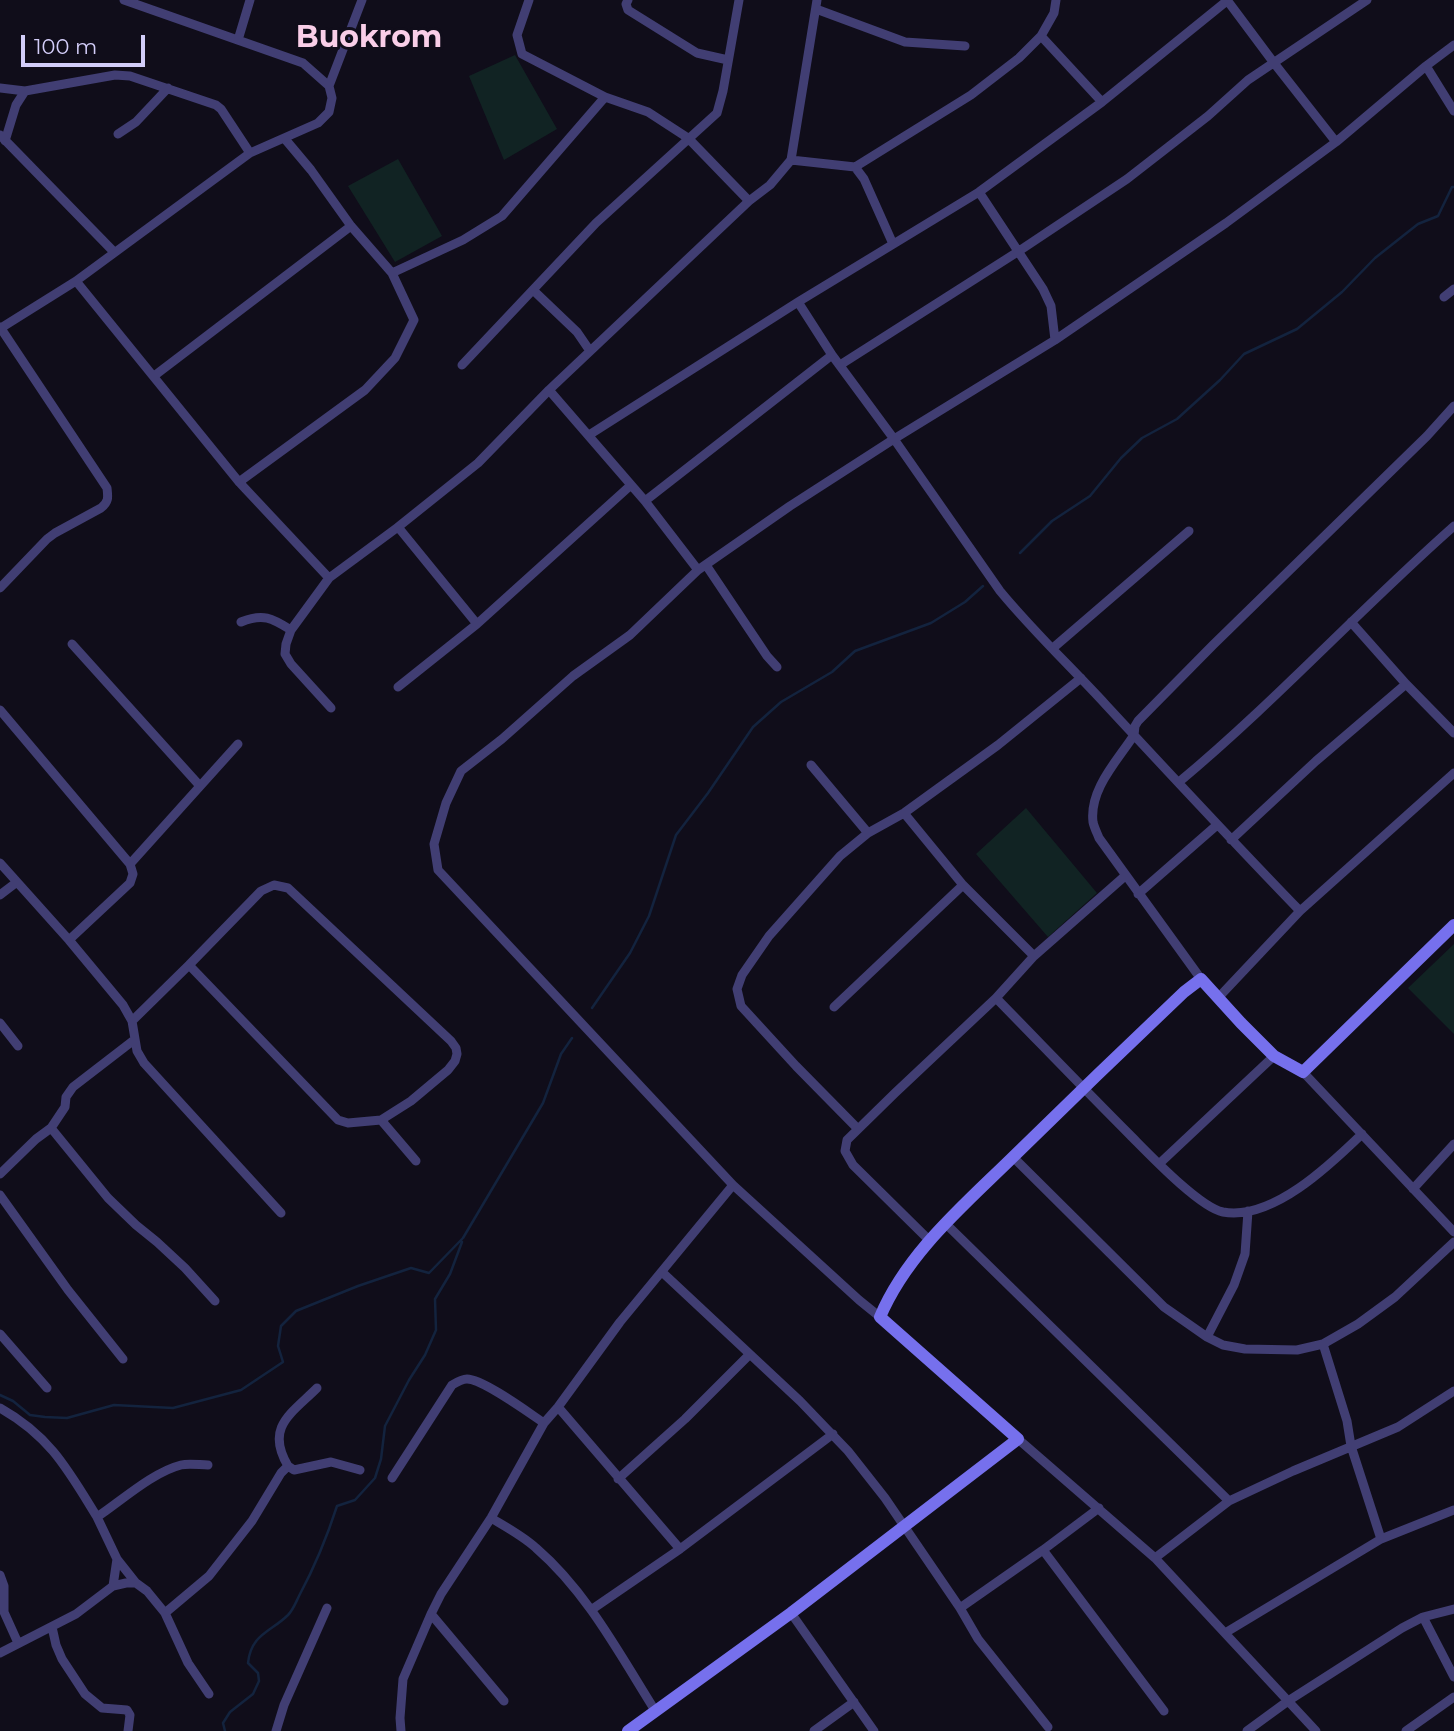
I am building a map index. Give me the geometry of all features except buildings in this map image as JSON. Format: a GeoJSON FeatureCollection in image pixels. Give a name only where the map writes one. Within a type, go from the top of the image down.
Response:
{"type":"FeatureCollection","features":[{"type":"Feature","properties":{"kind":"street"},"geometry":{"type":"LineString","coordinates":[[0,588],[47,539],[101,508],[108,498],[107,488],[0,328],[76,281],[250,153],[318,124],[329,112],[332,98],[329,86],[303,63],[124,0]]}},
{"type":"Feature","properties":{"kind":"street"},"geometry":{"type":"LineString","coordinates":[[238,40],[250,0]]}},
{"type":"Feature","properties":{"kind":"street"},"geometry":{"type":"LineString","coordinates":[[329,86],[362,0]]}},
{"type":"Feature","properties":{"kind":"street"},"geometry":{"type":"LineString","coordinates":[[529,0],[517,35],[522,54],[605,97],[648,112],[688,138],[748,201]]}},
{"type":"Feature","properties":{"kind":"street"},"geometry":{"type":"LineString","coordinates":[[628,0],[626,4],[632,13],[697,53],[728,60]]}},
{"type":"Feature","properties":{"kind":"street"},"geometry":{"type":"LineString","coordinates":[[462,365],[596,223],[717,113],[739,0]]}},
{"type":"Feature","properties":{"kind":"street"},"geometry":{"type":"LineString","coordinates":[[791,160],[855,167],[971,95],[1019,58],[1041,36],[1054,13],[1056,0]]}},
{"type":"Feature","properties":{"kind":"street"},"geometry":{"type":"LineString","coordinates":[[589,435],[798,302],[979,192],[1102,102],[1228,0],[1273,63],[1336,142]]}},
{"type":"Feature","properties":{"kind":"street"},"geometry":{"type":"LineString","coordinates":[[840,365],[1127,179],[1208,116],[1248,80],[1367,0]]}},
{"type":"Feature","properties":{"kind":"street"},"geometry":{"type":"LineString","coordinates":[[331,708],[285,654],[291,630],[329,578],[478,463],[590,351],[748,201],[770,186],[791,160],[817,4],[905,42],[965,46]]}},
{"type":"Feature","properties":{"kind":"street"},"geometry":{"type":"LineString","coordinates":[[1041,36],[1102,102]]}},
{"type":"Feature","properties":{"kind":"street"},"geometry":{"type":"LineString","coordinates":[[1316,1731],[1155,1558],[859,1300],[733,1185],[438,870],[434,844],[446,803],[461,771],[502,739],[573,676],[630,635],[702,567],[894,439],[1055,340],[1226,223],[1336,142],[1454,45]]}},
{"type":"Feature","properties":{"kind":"street"},"geometry":{"type":"LineString","coordinates":[[1426,66],[1454,111]]}},
{"type":"Feature","properties":{"kind":"street"},"geometry":{"type":"LineString","coordinates":[[0,88],[25,91],[115,75],[130,76],[221,108],[250,153]]}},
{"type":"Feature","properties":{"kind":"street"},"geometry":{"type":"LineString","coordinates":[[118,134],[136,122],[168,88]]}},
{"type":"Feature","properties":{"kind":"street"},"geometry":{"type":"LineString","coordinates":[[25,91],[16,105],[3,138],[114,251]]}},
{"type":"Feature","properties":{"kind":"street"},"geometry":{"type":"LineString","coordinates":[[392,273],[463,240],[502,216],[605,97]]}},
{"type":"Feature","properties":{"kind":"street"},"geometry":{"type":"LineString","coordinates":[[239,482],[365,390],[395,358],[414,320],[392,273],[351,226],[285,139]]}},
{"type":"Feature","properties":{"kind":"street"},"geometry":{"type":"LineString","coordinates":[[855,167],[864,179],[893,244]]}},
{"type":"Feature","properties":{"kind":"street"},"geometry":{"type":"LineString","coordinates":[[979,192],[1043,289],[1051,306],[1055,340]]}},
{"type":"Feature","properties":{"kind":"street"},"geometry":{"type":"LineString","coordinates":[[154,376],[351,226]]}},
{"type":"Feature","properties":{"kind":"street"},"geometry":{"type":"LineString","coordinates":[[76,281],[239,482],[329,578]]}},
{"type":"Feature","properties":{"kind":"street"},"geometry":{"type":"LineString","coordinates":[[1444,297],[1454,289]]}},
{"type":"Feature","properties":{"kind":"street"},"geometry":{"type":"LineString","coordinates":[[533,290],[577,332],[590,351]]}},
{"type":"Feature","properties":{"kind":"street"},"geometry":{"type":"LineString","coordinates":[[798,302],[832,355],[1017,612],[1300,911]]}},
{"type":"Feature","properties":{"kind":"street"},"geometry":{"type":"LineString","coordinates":[[645,501],[832,355]]}},
{"type":"Feature","properties":{"kind":"street"},"geometry":{"type":"LineString","coordinates":[[550,390],[702,567],[777,667]]}},
{"type":"Feature","properties":{"kind":"street"},"geometry":{"type":"LineString","coordinates":[[1454,406],[1427,436],[1138,720],[1134,735],[1100,787],[1094,805],[1093,822],[1099,838],[1125,876],[1201,979],[1274,1056],[1303,1072],[1454,1232]]}},
{"type":"Feature","properties":{"kind":"street"},"geometry":{"type":"LineString","coordinates":[[398,687],[477,624],[631,485]]}},
{"type":"Feature","properties":{"kind":"street"},"geometry":{"type":"LineString","coordinates":[[1179,782],[1246,725],[1454,526]]}},
{"type":"Feature","properties":{"kind":"street"},"geometry":{"type":"LineString","coordinates":[[398,527],[477,624]]}},
{"type":"Feature","properties":{"kind":"street"},"geometry":{"type":"LineString","coordinates":[[1052,648],[1189,531]]}},
{"type":"Feature","properties":{"kind":"street"},"geometry":{"type":"LineString","coordinates":[[241,622],[252,617],[267,617],[291,630]]}},
{"type":"Feature","properties":{"kind":"street"},"geometry":{"type":"LineString","coordinates":[[1351,622],[1454,733]]}},
{"type":"Feature","properties":{"kind":"street"},"geometry":{"type":"LineString","coordinates":[[72,644],[200,786]]}},
{"type":"Feature","properties":{"kind":"street"},"geometry":{"type":"LineString","coordinates":[[858,1129],[741,1006],[737,989],[741,975],[769,936],[840,856],[868,833],[904,813],[998,745],[1082,678]]}},
{"type":"Feature","properties":{"kind":"street"},"geometry":{"type":"LineString","coordinates":[[1231,840],[1316,761],[1406,684]]}},
{"type":"Feature","properties":{"kind":"street"},"geometry":{"type":"LineString","coordinates":[[0,710],[130,864],[133,874],[130,883],[69,940]]}},
{"type":"Feature","properties":{"kind":"street"},"geometry":{"type":"LineString","coordinates":[[130,864],[238,744]]}},
{"type":"Feature","properties":{"kind":"street"},"geometry":{"type":"LineString","coordinates":[[811,765],[868,833]]}},
{"type":"Feature","properties":{"kind":"street"},"geometry":{"type":"LineString","coordinates":[[1218,998],[1300,911],[1454,773]]}},
{"type":"Feature","properties":{"kind":"street"},"geometry":{"type":"LineString","coordinates":[[904,813],[963,886],[1034,956]]}},
{"type":"Feature","properties":{"kind":"street"},"geometry":{"type":"LineString","coordinates":[[1138,894],[1217,825]]}},
{"type":"Feature","properties":{"kind":"street"},"geometry":{"type":"LineString","coordinates":[[0,863],[123,1005],[132,1021],[136,1051],[144,1063],[282,1213]]}},
{"type":"Feature","properties":{"kind":"street"},"geometry":{"type":"LineString","coordinates":[[930,1241],[853,1165],[845,1151],[847,1140],[996,998],[1034,956],[1125,876]]}},
{"type":"Feature","properties":{"kind":"street"},"geometry":{"type":"LineString","coordinates":[[0,895],[17,881]]}},
{"type":"Feature","properties":{"kind":"street"},"geometry":{"type":"LineString","coordinates":[[132,1021],[261,891],[274,885],[288,888],[451,1041],[456,1048],[455,1061],[449,1070],[411,1101],[380,1120],[348,1123],[338,1120],[189,965]]}},
{"type":"Feature","properties":{"kind":"street"},"geometry":{"type":"LineString","coordinates":[[834,1007],[963,886]]}},
{"type":"Feature","properties":{"kind":"street"},"geometry":{"type":"LineString","coordinates":[[1303,1072],[1454,925]]}},
{"type":"Feature","properties":{"kind":"street"},"geometry":{"type":"LineString","coordinates":[[880,1317],[888,1298],[945,1223],[1083,1087],[1201,979]]}},
{"type":"Feature","properties":{"kind":"street"},"geometry":{"type":"LineString","coordinates":[[996,998],[1159,1164],[1213,1208],[1224,1212],[1248,1211],[1266,1206],[1305,1185],[1362,1134]]}},
{"type":"Feature","properties":{"kind":"street"},"geometry":{"type":"LineString","coordinates":[[0,1023],[18,1046]]}},
{"type":"Feature","properties":{"kind":"street"},"geometry":{"type":"LineString","coordinates":[[2,1170],[51,1128],[74,1087],[134,1040]]}},
{"type":"Feature","properties":{"kind":"street"},"geometry":{"type":"LineString","coordinates":[[1159,1164],[1274,1056]]}},
{"type":"Feature","properties":{"kind":"street"},"geometry":{"type":"LineString","coordinates":[[380,1120],[416,1161]]}},
{"type":"Feature","properties":{"kind":"street"},"geometry":{"type":"LineString","coordinates":[[51,1128],[108,1198],[185,1268],[215,1301]]}},
{"type":"Feature","properties":{"kind":"street"},"geometry":{"type":"LineString","coordinates":[[1413,1189],[1454,1144]]}},
{"type":"Feature","properties":{"kind":"street"},"geometry":{"type":"LineString","coordinates":[[1013,1157],[1164,1307],[1223,1345],[1245,1349],[1297,1350],[1323,1344],[1358,1324],[1395,1297],[1454,1242]]}},
{"type":"Feature","properties":{"kind":"street"},"geometry":{"type":"LineString","coordinates":[[401,1731],[403,1679],[431,1614],[441,1594],[491,1518],[544,1423],[620,1322],[733,1185]]}},
{"type":"Feature","properties":{"kind":"street"},"geometry":{"type":"LineString","coordinates":[[0,1195],[68,1290],[123,1359]]}},
{"type":"Feature","properties":{"kind":"street"},"geometry":{"type":"LineString","coordinates":[[1207,1336],[1234,1286],[1245,1254],[1248,1211]]}},
{"type":"Feature","properties":{"kind":"street"},"geometry":{"type":"LineString","coordinates":[[945,1223],[1229,1501]]}},
{"type":"Feature","properties":{"kind":"street"},"geometry":{"type":"LineString","coordinates":[[662,1272],[832,1434],[871,1480],[960,1608],[978,1639],[1048,1727]]}},
{"type":"Feature","properties":{"kind":"street"},"geometry":{"type":"LineString","coordinates":[[0,1334],[47,1388]]}},
{"type":"Feature","properties":{"kind":"street"},"geometry":{"type":"LineString","coordinates":[[1323,1344],[1347,1422],[1351,1446],[1381,1539]]}},
{"type":"Feature","properties":{"kind":"street"},"geometry":{"type":"LineString","coordinates":[[618,1479],[685,1419],[749,1355]]}},
{"type":"Feature","properties":{"kind":"street"},"geometry":{"type":"LineString","coordinates":[[392,1478],[452,1385],[459,1381],[469,1379],[485,1385],[544,1423]]}},
{"type":"Feature","properties":{"kind":"street"},"geometry":{"type":"LineString","coordinates":[[317,1388],[280,1431],[278,1442],[282,1455],[294,1470],[331,1462],[360,1470]]}},
{"type":"Feature","properties":{"kind":"street"},"geometry":{"type":"LineString","coordinates":[[1155,1558],[1229,1501],[1398,1427],[1454,1391]]}},
{"type":"Feature","properties":{"kind":"street"},"geometry":{"type":"LineString","coordinates":[[558,1407],[680,1549]]}},
{"type":"Feature","properties":{"kind":"street"},"geometry":{"type":"LineString","coordinates":[[0,1408],[21,1420],[42,1438],[68,1471],[97,1517],[117,1559],[135,1583],[146,1591],[165,1613],[188,1663],[209,1694]]}},
{"type":"Feature","properties":{"kind":"street"},"geometry":{"type":"LineString","coordinates":[[591,1610],[680,1549],[832,1434]]}},
{"type":"Feature","properties":{"kind":"street"},"geometry":{"type":"LineString","coordinates":[[628,1731],[791,1614],[1018,1439]]}},
{"type":"Feature","properties":{"kind":"street"},"geometry":{"type":"LineString","coordinates":[[97,1517],[162,1473],[181,1465],[208,1465]]}},
{"type":"Feature","properties":{"kind":"street"},"geometry":{"type":"LineString","coordinates":[[165,1613],[209,1576],[252,1521],[288,1465]]}},
{"type":"Feature","properties":{"kind":"street"},"geometry":{"type":"LineString","coordinates":[[960,1608],[1099,1508]]}},
{"type":"Feature","properties":{"kind":"street"},"geometry":{"type":"LineString","coordinates":[[1225,1633],[1381,1539],[1454,1510]]}},
{"type":"Feature","properties":{"kind":"street"},"geometry":{"type":"LineString","coordinates":[[491,1518],[534,1546],[563,1574],[591,1610],[656,1712]]}},
{"type":"Feature","properties":{"kind":"street"},"geometry":{"type":"LineString","coordinates":[[1043,1550],[1164,1710]]}},
{"type":"Feature","properties":{"kind":"street"},"geometry":{"type":"LineString","coordinates":[[113,1586],[117,1559]]}},
{"type":"Feature","properties":{"kind":"street"},"geometry":{"type":"LineString","coordinates":[[0,1575],[4,1586],[3,1605],[18,1643]]}},
{"type":"Feature","properties":{"kind":"street"},"geometry":{"type":"LineString","coordinates":[[0,1653],[76,1614],[113,1586],[135,1583]]}},
{"type":"Feature","properties":{"kind":"street"},"geometry":{"type":"LineString","coordinates":[[276,1731],[284,1705],[327,1608]]}},
{"type":"Feature","properties":{"kind":"street"},"geometry":{"type":"LineString","coordinates":[[1247,1731],[1288,1701],[1402,1628],[1423,1617],[1454,1609]]}},
{"type":"Feature","properties":{"kind":"street"},"geometry":{"type":"LineString","coordinates":[[431,1614],[504,1701]]}},
{"type":"Feature","properties":{"kind":"street"},"geometry":{"type":"LineString","coordinates":[[791,1614],[874,1731]]}},
{"type":"Feature","properties":{"kind":"street"},"geometry":{"type":"LineString","coordinates":[[1423,1617],[1454,1677]]}},
{"type":"Feature","properties":{"kind":"street"},"geometry":{"type":"LineString","coordinates":[[52,1628],[62,1659],[85,1694],[102,1709],[127,1710],[130,1715],[128,1731]]}},
{"type":"Feature","properties":{"kind":"street"},"geometry":{"type":"LineString","coordinates":[[1406,1731],[1454,1697]]}},
{"type":"Feature","properties":{"kind":"street"},"geometry":{"type":"LineString","coordinates":[[814,1731],[854,1702]]}},
{"type":"Feature","properties":{"kind":"shaded area"},"geometry":{"type":"Polygon","coordinates":[[[515,55],[557,129],[504,160],[469,76],[515,55]]]}},
{"type":"Feature","properties":{"kind":"shaded area"},"geometry":{"type":"Polygon","coordinates":[[[398,159],[442,236],[395,262],[348,186],[398,159]]]}},
{"type":"Feature","properties":{"kind":"shaded area"},"geometry":{"type":"Polygon","coordinates":[[[1026,808],[1097,893],[1048,937],[976,854],[1026,808]]]}},
{"type":"Feature","properties":{"kind":"shaded area"},"geometry":{"type":"Polygon","coordinates":[[[1454,944],[1454,1034],[1408,988],[1454,944]]]}},
{"type":"Feature","properties":{"kind":"waterway"},"geometry":{"type":"LineString","coordinates":[[1020,553],[1052,521],[1090,496],[1121,458],[1142,438],[1177,419],[1244,354],[1297,329],[1342,292],[1375,258],[1418,224],[1438,216],[1454,187]]}},
{"type":"Feature","properties":{"kind":"waterway"},"geometry":{"type":"LineString","coordinates":[[592,1008],[630,953],[649,916],[676,835],[753,727],[781,702],[832,672],[855,651],[931,623],[965,602],[983,586]]}},
{"type":"Feature","properties":{"kind":"waterway"},"geometry":{"type":"LineString","coordinates":[[0,1395],[13,1401],[30,1415],[67,1418],[114,1405],[173,1408],[241,1390],[283,1362],[278,1346],[281,1326],[296,1311],[411,1268],[429,1273],[463,1238],[543,1103],[561,1054],[572,1038]]}},
{"type":"Feature","properties":{"kind":"waterway"},"geometry":{"type":"LineString","coordinates":[[225,1731],[223,1723],[230,1712],[253,1694],[259,1681],[258,1673],[248,1663],[253,1646],[293,1608],[320,1552],[337,1506],[355,1500],[375,1478],[381,1459],[385,1426],[436,1330],[435,1299],[450,1274],[462,1242]]}},
{"type":"Feature","properties":{"kind":"district","name":"Buokrom"},"geometry":{"type":"Point","coordinates":[369,38]}}]}
